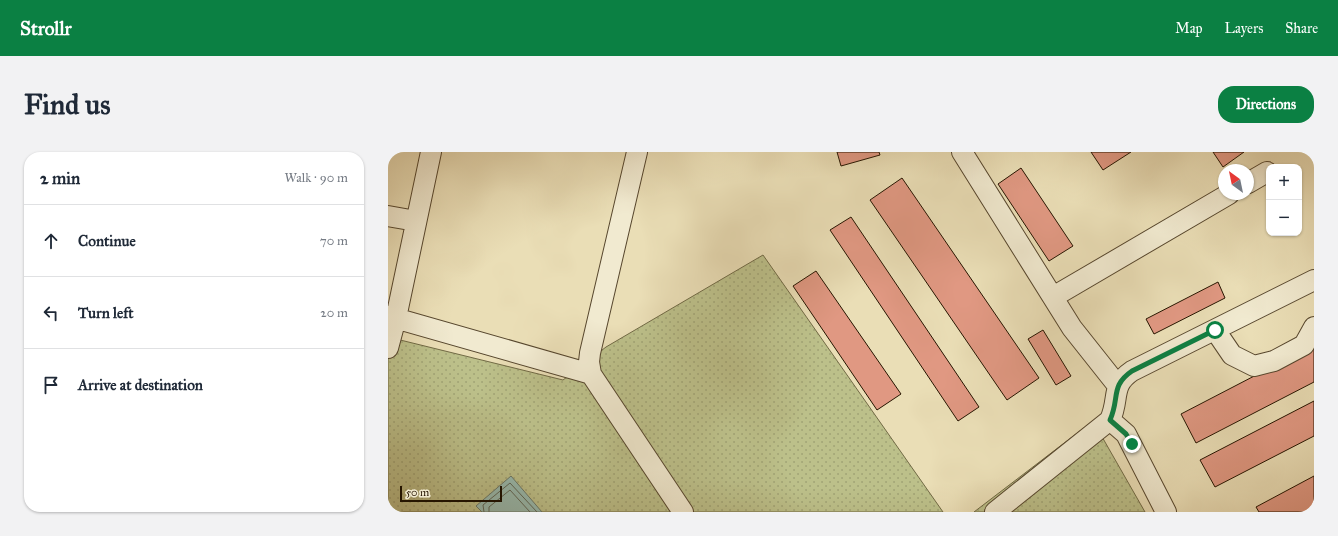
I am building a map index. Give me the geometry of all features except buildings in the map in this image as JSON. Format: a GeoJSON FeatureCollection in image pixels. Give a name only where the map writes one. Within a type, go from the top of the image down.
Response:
{"type":"FeatureCollection","features":[{"type":"Feature","properties":{"kind":"lane"},"geometry":{"type":"LineString","coordinates":[[388,348],[392,317],[416,221],[431,152]]}},
{"type":"Feature","properties":{"kind":"lane"},"geometry":{"type":"LineString","coordinates":[[637,152],[588,362],[591,374],[683,512]]}},
{"type":"Feature","properties":{"kind":"lane"},"geometry":{"type":"LineString","coordinates":[[962,152],[1072,328],[1118,386]]}},
{"type":"Feature","properties":{"kind":"lane"},"geometry":{"type":"LineString","coordinates":[[1254,180],[1266,173]]}},
{"type":"Feature","properties":{"kind":"lane"},"geometry":{"type":"LineString","coordinates":[[1053,297],[1219,200]]}},
{"type":"Feature","properties":{"kind":"lane"},"geometry":{"type":"LineString","coordinates":[[388,216],[416,221]]}},
{"type":"Feature","properties":{"kind":"lane"},"geometry":{"type":"LineString","coordinates":[[996,512],[1110,420],[1115,410],[1118,386],[1123,377],[1132,371],[1215,330],[1312,286]]}},
{"type":"Feature","properties":{"kind":"lane"},"geometry":{"type":"LineString","coordinates":[[392,317],[591,374]]}},
{"type":"Feature","properties":{"kind":"lane"},"geometry":{"type":"LineString","coordinates":[[1215,330],[1232,354],[1254,366],[1274,361],[1304,345],[1314,326]]}},
{"type":"Feature","properties":{"kind":"lane"},"geometry":{"type":"LineString","coordinates":[[1110,420],[1126,434],[1166,512]]}},
{"type":"Feature","properties":{"kind":"green space"},"geometry":{"type":"Polygon","coordinates":[[[763,255],[943,512],[388,512],[388,337],[563,380],[606,347],[763,255]]]}},
{"type":"Feature","properties":{"kind":"green space"},"geometry":{"type":"Polygon","coordinates":[[[1093,421],[1145,512],[974,512],[1093,421]]]}},
{"type":"Feature","properties":{"kind":"water"},"geometry":{"type":"Polygon","coordinates":[[[511,476],[542,512],[482,512],[476,506],[511,476]]]}},
{"type":"Feature","properties":{"kind":"route"},"geometry":{"type":"LineString","coordinates":[[1132,444],[1126,434],[1110,420],[1115,410],[1118,386],[1123,377],[1132,371],[1215,330]]}}]}
